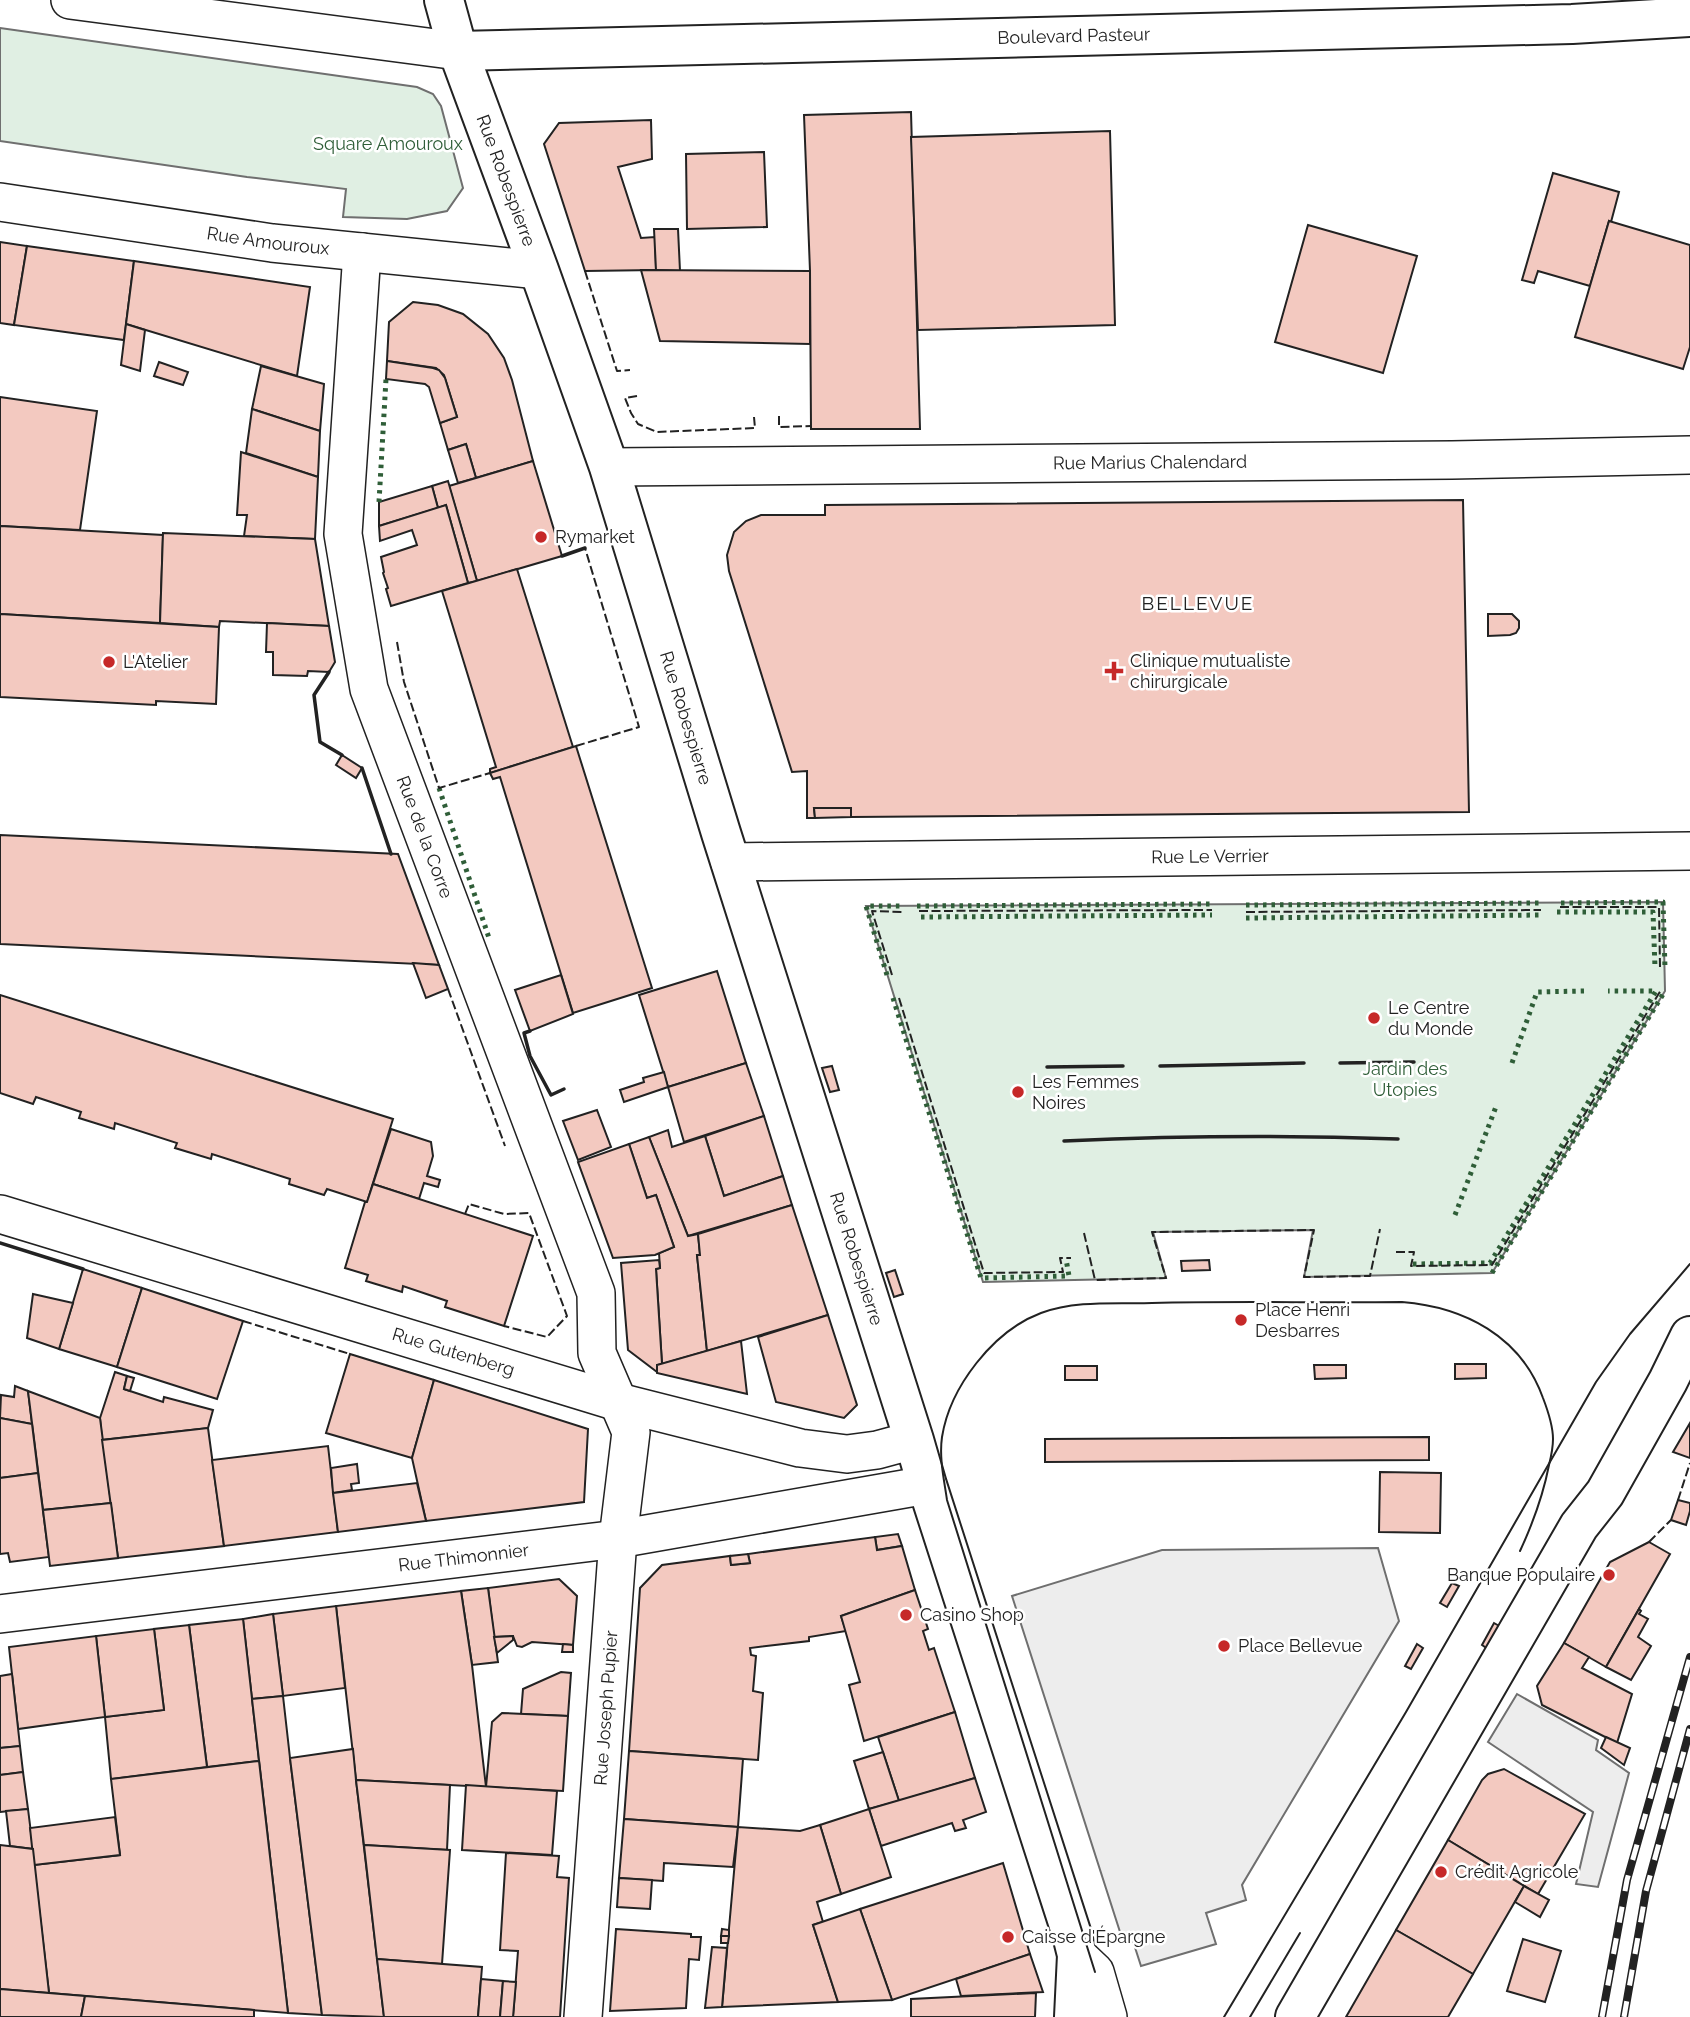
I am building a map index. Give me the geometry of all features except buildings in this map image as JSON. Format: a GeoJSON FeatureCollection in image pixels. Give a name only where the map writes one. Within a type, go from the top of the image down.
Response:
{"type":"FeatureCollection","features":[{"type":"Feature","properties":{"kind":"main road","name":"Rue Robespierre"},"geometry":{"type":"LineString","coordinates":[[444,0],[458,51],[609,467],[730,862],[914,1440]]}},
{"type":"Feature","properties":{"kind":"main road","name":"Boulevard Pasteur"},"geometry":{"type":"LineString","coordinates":[[458,51],[1572,24],[1677,12]]}},
{"type":"Feature","properties":{"kind":"main road"},"geometry":{"type":"LineString","coordinates":[[1295,2017],[1579,1526],[1605,1493],[1690,1336]]}},
{"type":"Feature","properties":{"kind":"main road"},"geometry":{"type":"LineString","coordinates":[[914,1440],[1086,1963],[1074,2017]]}},
{"type":"Feature","properties":{"kind":"street"},"geometry":{"type":"LineString","coordinates":[[70,0],[458,51]]}},
{"type":"Feature","properties":{"kind":"street","name":"Rue Amouroux"},"geometry":{"type":"LineString","coordinates":[[0,202],[272,243],[539,270]]}},
{"type":"Feature","properties":{"kind":"street","name":"Rue de la Corre"},"geometry":{"type":"LineString","coordinates":[[362,252],[343,534],[369,689],[596,1293],[597,1353],[618,1402]]}},
{"type":"Feature","properties":{"kind":"street","name":"Rue Marius Chalendard"},"geometry":{"type":"LineString","coordinates":[[609,467],[1451,460],[1690,455]]}},
{"type":"Feature","properties":{"kind":"street","name":"Rue Le Verrier"},"geometry":{"type":"LineString","coordinates":[[730,862],[1690,850]]}},
{"type":"Feature","properties":{"kind":"street","name":"Rue Gutenberg"},"geometry":{"type":"LineString","coordinates":[[0,1214],[618,1402],[800,1448],[847,1454],[877,1450],[914,1440]]}},
{"type":"Feature","properties":{"kind":"street","name":"Rue Joseph Pupier"},"geometry":{"type":"LineString","coordinates":[[583,2017],[618,1539],[631,1432],[618,1402]]}},
{"type":"Feature","properties":{"kind":"street","name":"Rue Thimonnier"},"geometry":{"type":"LineString","coordinates":[[0,1614],[618,1539],[927,1485]]}},
{"type":"Feature","properties":{"kind":"street"},"geometry":{"type":"LineString","coordinates":[[1086,1963],[1108,2017]]}},
{"type":"Feature","properties":{"kind":"green space","name":"Square Amouroux"},"geometry":{"type":"Polygon","coordinates":[[[0,28],[417,87],[433,94],[441,106],[463,188],[447,211],[407,219],[343,217],[346,189],[0,141],[0,28]]]}},
{"type":"Feature","properties":{"kind":"green space","name":"Jardin des Utopies"},"geometry":{"type":"Polygon","coordinates":[[[1663,902],[1665,991],[1492,1273],[1304,1277],[1313,1230],[1153,1232],[1166,1278],[983,1282],[866,906],[1663,902]]]}},
{"type":"Feature","properties":{"kind":"shaded area"},"geometry":{"type":"Polygon","coordinates":[[[1378,1548],[1399,1621],[1242,1885],[1246,1900],[1206,1913],[1216,1944],[1141,1966],[1130,1932],[1121,1935],[1012,1596],[1162,1550],[1378,1548]]]}},
{"type":"Feature","properties":{"kind":"shaded area"},"geometry":{"type":"Polygon","coordinates":[[[1517,1694],[1598,1740],[1596,1750],[1629,1773],[1598,1887],[1576,1884],[1593,1812],[1488,1742],[1517,1694]]]}},
{"type":"Feature","properties":{"kind":"tram line"},"geometry":{"type":"LineString","coordinates":[[1224,2017],[1406,1712],[1596,1382],[1630,1334],[1690,1264]]}},
{"type":"Feature","properties":{"kind":"tram line"},"geometry":{"type":"LineString","coordinates":[[1095,1972],[947,1500],[941,1453],[947,1418],[964,1381],[991,1347],[1023,1321],[1041,1313],[1096,1303],[1402,1302],[1447,1310],[1468,1318],[1505,1342],[1520,1358],[1533,1376],[1551,1423],[1553,1446],[1547,1476],[1520,1551]]}},
{"type":"Feature","properties":{"kind":"tram line"},"geometry":{"type":"LineString","coordinates":[[1250,2017],[1300,1933]]}},
{"type":"Feature","properties":{"kind":"railway"},"geometry":{"type":"LineString","coordinates":[[1602,2017],[1627,1880],[1690,1657]]}},
{"type":"Feature","properties":{"kind":"railway"},"geometry":{"type":"LineString","coordinates":[[1624,2017],[1646,1891],[1690,1729]]}},
{"type":"Feature","properties":{"kind":"hedge"},"geometry":{"type":"LineString","coordinates":[[379,502],[386,379]]}},
{"type":"Feature","properties":{"kind":"hedge"},"geometry":{"type":"LineString","coordinates":[[439,788],[490,941]]}},
{"type":"Feature","properties":{"kind":"hedge"},"geometry":{"type":"LineString","coordinates":[[1561,903],[1663,902],[1665,968]]}},
{"type":"Feature","properties":{"kind":"hedge"},"geometry":{"type":"LineString","coordinates":[[1246,905],[1543,903]]}},
{"type":"Feature","properties":{"kind":"hedge"},"geometry":{"type":"LineString","coordinates":[[917,906],[1212,904]]}},
{"type":"Feature","properties":{"kind":"hedge"},"geometry":{"type":"LineString","coordinates":[[887,975],[866,906],[900,906]]}},
{"type":"Feature","properties":{"kind":"hedge"},"geometry":{"type":"LineString","coordinates":[[1557,912],[1653,912],[1655,968]]}},
{"type":"Feature","properties":{"kind":"hedge"},"geometry":{"type":"LineString","coordinates":[[921,917],[1212,915]]}},
{"type":"Feature","properties":{"kind":"hedge"},"geometry":{"type":"LineString","coordinates":[[1246,918],[1539,915]]}},
{"type":"Feature","properties":{"kind":"hedge"},"geometry":{"type":"LineString","coordinates":[[1512,1063],[1537,992],[1584,991]]}},
{"type":"Feature","properties":{"kind":"hedge"},"geometry":{"type":"LineString","coordinates":[[1413,1264],[1490,1263],[1656,991],[1608,991]]}},
{"type":"Feature","properties":{"kind":"hedge"},"geometry":{"type":"LineString","coordinates":[[1492,1273],[1665,991]]}},
{"type":"Feature","properties":{"kind":"hedge"},"geometry":{"type":"LineString","coordinates":[[893,998],[981,1278],[1069,1276],[1066,1259]]}},
{"type":"Feature","properties":{"kind":"hedge"},"geometry":{"type":"LineString","coordinates":[[1455,1215],[1497,1104]]}},
{"type":"Feature","properties":{"kind":"fence"},"geometry":{"type":"LineString","coordinates":[[585,271],[617,371],[630,370]]}},
{"type":"Feature","properties":{"kind":"fence"},"geometry":{"type":"LineString","coordinates":[[637,396],[625,398],[631,413],[638,424],[657,432],[755,428],[754,417]]}},
{"type":"Feature","properties":{"kind":"fence"},"geometry":{"type":"LineString","coordinates":[[779,416],[779,427],[811,426]]}},
{"type":"Feature","properties":{"kind":"fence"},"geometry":{"type":"LineString","coordinates":[[576,746],[639,727],[585,548]]}},
{"type":"Feature","properties":{"kind":"fence"},"geometry":{"type":"LineString","coordinates":[[397,642],[404,682],[439,788],[490,773]]}},
{"type":"Feature","properties":{"kind":"fence"},"geometry":{"type":"LineString","coordinates":[[1560,907],[1659,907],[1660,967]]}},
{"type":"Feature","properties":{"kind":"fence"},"geometry":{"type":"LineString","coordinates":[[919,911],[1212,910]]}},
{"type":"Feature","properties":{"kind":"fence"},"geometry":{"type":"LineString","coordinates":[[1246,912],[1541,910]]}},
{"type":"Feature","properties":{"kind":"fence"},"geometry":{"type":"LineString","coordinates":[[892,975],[872,911],[902,912]]}},
{"type":"Feature","properties":{"kind":"fence"},"geometry":{"type":"LineString","coordinates":[[448,989],[505,1146]]}},
{"type":"Feature","properties":{"kind":"fence"},"geometry":{"type":"LineString","coordinates":[[1396,1252],[1414,1252],[1411,1266],[1492,1265],[1661,990]]}},
{"type":"Feature","properties":{"kind":"fence"},"geometry":{"type":"LineString","coordinates":[[899,998],[984,1273],[1063,1272],[1060,1258],[1071,1258]]}},
{"type":"Feature","properties":{"kind":"fence"},"geometry":{"type":"LineString","coordinates":[[465,1214],[469,1204],[504,1214],[529,1213],[567,1316],[547,1337],[504,1326]]}},
{"type":"Feature","properties":{"kind":"fence"},"geometry":{"type":"LineString","coordinates":[[1084,1233],[1095,1280],[1166,1278],[1152,1232],[1314,1230],[1304,1277],[1370,1276],[1380,1229]]}},
{"type":"Feature","properties":{"kind":"fence"},"geometry":{"type":"LineString","coordinates":[[243,1321],[350,1354]]}},
{"type":"Feature","properties":{"kind":"fence"},"geometry":{"type":"LineString","coordinates":[[1678,1500],[1690,1463]]}},
{"type":"Feature","properties":{"kind":"fence"},"geometry":{"type":"LineString","coordinates":[[1649,1542],[1671,1520]]}},
{"type":"Feature","properties":{"kind":"wall"},"geometry":{"type":"LineString","coordinates":[[562,556],[585,548]]}},
{"type":"Feature","properties":{"kind":"wall"},"geometry":{"type":"LineString","coordinates":[[329,672],[314,695],[320,742],[342,755]]}},
{"type":"Feature","properties":{"kind":"wall"},"geometry":{"type":"LineString","coordinates":[[362,768],[391,854]]}},
{"type":"Feature","properties":{"kind":"wall"},"geometry":{"type":"LineString","coordinates":[[530,1031],[524,1033],[530,1056],[551,1095],[564,1089]]}},
{"type":"Feature","properties":{"kind":"wall"},"geometry":{"type":"LineString","coordinates":[[1340,1063],[1414,1062]]}},
{"type":"Feature","properties":{"kind":"wall"},"geometry":{"type":"LineString","coordinates":[[1160,1066],[1304,1063]]}},
{"type":"Feature","properties":{"kind":"wall"},"geometry":{"type":"LineString","coordinates":[[1047,1067],[1123,1066]]}},
{"type":"Feature","properties":{"kind":"wall"},"geometry":{"type":"LineString","coordinates":[[1064,1141],[1231,1137],[1398,1139]]}},
{"type":"Feature","properties":{"kind":"wall"},"geometry":{"type":"LineString","coordinates":[[0,1243],[83,1269]]}},
{"type":"Feature","properties":{"kind":"place","name":"Rymarket"},"geometry":{"type":"Point","coordinates":[541,537]}},
{"type":"Feature","properties":{"kind":"place","name":"L'Atelier"},"geometry":{"type":"Point","coordinates":[109,662]}},
{"type":"Feature","properties":{"kind":"place","name":"Clinique mutualiste chirurgicale"},"geometry":{"type":"Point","coordinates":[1114,671]}},
{"type":"Feature","properties":{"kind":"place","name":"Le Centre du Monde"},"geometry":{"type":"Point","coordinates":[1374,1018]}},
{"type":"Feature","properties":{"kind":"place","name":"Les Femmes Noires"},"geometry":{"type":"Point","coordinates":[1018,1092]}},
{"type":"Feature","properties":{"kind":"place","name":"Place Henri Desbarres"},"geometry":{"type":"Point","coordinates":[1241,1320]}},
{"type":"Feature","properties":{"kind":"place","name":"Banque Populaire"},"geometry":{"type":"Point","coordinates":[1609,1575]}},
{"type":"Feature","properties":{"kind":"place","name":"Casino Shop"},"geometry":{"type":"Point","coordinates":[906,1615]}},
{"type":"Feature","properties":{"kind":"place","name":"Place Bellevue"},"geometry":{"type":"Point","coordinates":[1224,1646]}},
{"type":"Feature","properties":{"kind":"place","name":"Crédit Agricole"},"geometry":{"type":"Point","coordinates":[1441,1872]}},
{"type":"Feature","properties":{"kind":"place","name":"Caisse d'Épargne"},"geometry":{"type":"Point","coordinates":[1008,1937]}},
{"type":"Feature","properties":{"kind":"district","name":"BELLEVUE"},"geometry":{"type":"Point","coordinates":[1198,603]}}]}
